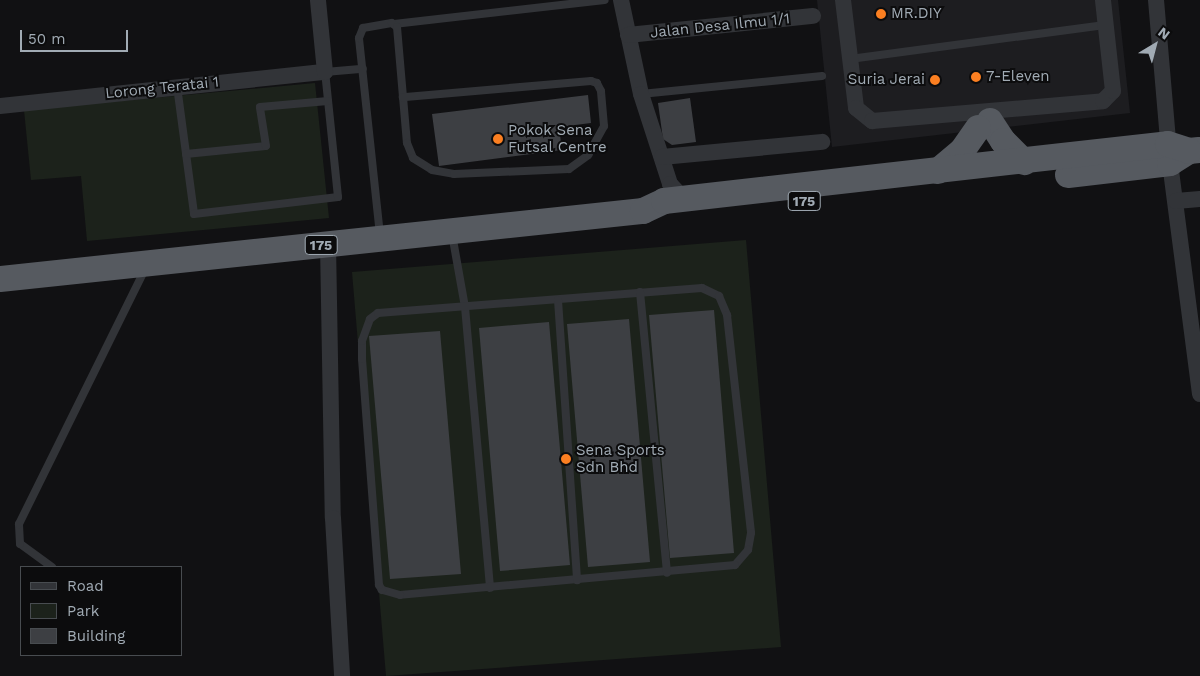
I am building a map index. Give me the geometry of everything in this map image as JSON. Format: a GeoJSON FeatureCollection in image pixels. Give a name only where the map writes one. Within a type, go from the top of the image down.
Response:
{"type":"FeatureCollection","features":[{"type":"Feature","properties":{"kind":"highway"},"geometry":{"type":"LineString","coordinates":[[938,171],[962,151],[990,119],[1003,140],[1024,162]]}},
{"type":"Feature","properties":{"kind":"highway","name":"175"},"geometry":{"type":"LineString","coordinates":[[0,279],[451,231],[665,199],[938,171],[987,174],[1024,162],[1182,152]]}},
{"type":"Feature","properties":{"kind":"highway","name":"175"},"geometry":{"type":"LineString","coordinates":[[665,199],[660,216],[987,174],[1182,152]]}},
{"type":"Feature","properties":{"kind":"street"},"geometry":{"type":"LineString","coordinates":[[318,0],[325,72]]}},
{"type":"Feature","properties":{"kind":"street"},"geometry":{"type":"LineString","coordinates":[[621,0],[641,94],[662,157],[665,199]]}},
{"type":"Feature","properties":{"kind":"street"},"geometry":{"type":"LineString","coordinates":[[843,0],[856,108],[867,119],[957,112],[990,119]]}},
{"type":"Feature","properties":{"kind":"street"},"geometry":{"type":"LineString","coordinates":[[957,112],[973,117],[990,119],[1103,101],[1109,97],[1113,91],[1102,0]]}},
{"type":"Feature","properties":{"kind":"street"},"geometry":{"type":"LineString","coordinates":[[1156,0],[1182,152],[1176,201],[1200,394]]}},
{"type":"Feature","properties":{"kind":"street","name":"Jalan Desa Ilmu 1/1"},"geometry":{"type":"LineString","coordinates":[[628,35],[813,16]]}},
{"type":"Feature","properties":{"kind":"street","name":"Lorong Teratai 1"},"geometry":{"type":"LineString","coordinates":[[0,106],[325,72]]}},
{"type":"Feature","properties":{"kind":"street"},"geometry":{"type":"LineString","coordinates":[[987,174],[990,119]]}},
{"type":"Feature","properties":{"kind":"street"},"geometry":{"type":"LineString","coordinates":[[662,157],[822,142]]}},
{"type":"Feature","properties":{"kind":"street"},"geometry":{"type":"LineString","coordinates":[[1176,201],[1200,198]]}},
{"type":"Feature","properties":{"kind":"street"},"geometry":{"type":"LineString","coordinates":[[328,244],[333,518],[342,676]]}},
{"type":"Feature","properties":{"kind":"lane"},"geometry":{"type":"LineString","coordinates":[[381,238],[363,69],[361,30],[394,24],[605,0]]}},
{"type":"Feature","properties":{"kind":"lane"},"geometry":{"type":"LineString","coordinates":[[394,24],[398,31],[403,97],[409,151],[421,165],[441,173],[569,169],[588,155],[604,126],[601,91],[597,83],[591,81],[403,97]]}},
{"type":"Feature","properties":{"kind":"lane"},"geometry":{"type":"LineString","coordinates":[[850,59],[1106,25]]}},
{"type":"Feature","properties":{"kind":"lane"},"geometry":{"type":"LineString","coordinates":[[177,86],[194,214],[338,197],[325,72],[363,69]]}},
{"type":"Feature","properties":{"kind":"lane"},"geometry":{"type":"LineString","coordinates":[[641,94],[822,76]]}},
{"type":"Feature","properties":{"kind":"lane"},"geometry":{"type":"LineString","coordinates":[[186,154],[266,146],[260,107],[328,102]]}},
{"type":"Feature","properties":{"kind":"lane"},"geometry":{"type":"LineString","coordinates":[[451,231],[464,307],[490,588]]}},
{"type":"Feature","properties":{"kind":"lane"},"geometry":{"type":"LineString","coordinates":[[51,566],[21,546],[18,538],[19,524],[148,263]]}},
{"type":"Feature","properties":{"kind":"lane"},"geometry":{"type":"LineString","coordinates":[[702,288],[712,290],[723,303],[751,533],[748,550],[735,565],[667,573],[394,595],[378,585],[362,359],[365,328],[378,313],[558,300],[702,288]]}},
{"type":"Feature","properties":{"kind":"lane"},"geometry":{"type":"LineString","coordinates":[[640,292],[667,573]]}},
{"type":"Feature","properties":{"kind":"lane"},"geometry":{"type":"LineString","coordinates":[[558,300],[577,580]]}},
{"type":"Feature","properties":{"kind":"shaded area"},"geometry":{"type":"Polygon","coordinates":[[[817,0],[1118,0],[1130,113],[832,147],[817,0]]]}},
{"type":"Feature","properties":{"kind":"green space"},"geometry":{"type":"Polygon","coordinates":[[[315,83],[329,218],[87,241],[81,176],[31,180],[24,110],[315,83]]]}},
{"type":"Feature","properties":{"kind":"green space","name":"Sena Sports Sdn Bhd"},"geometry":{"type":"Polygon","coordinates":[[[746,240],[781,647],[386,676],[352,272],[746,240]]]}},
{"type":"Feature","properties":{"kind":"building","name":"Pokok Sena Futsal Centre"},"geometry":{"type":"Polygon","coordinates":[[[588,95],[591,123],[559,127],[562,150],[439,166],[432,114],[588,95]]]}},
{"type":"Feature","properties":{"kind":"building"},"geometry":{"type":"Polygon","coordinates":[[[690,98],[696,142],[672,145],[663,139],[658,103],[690,98]]]}},
{"type":"Feature","properties":{"kind":"building"},"geometry":{"type":"Polygon","coordinates":[[[714,310],[734,553],[670,558],[649,315],[714,310]]]}},
{"type":"Feature","properties":{"kind":"building"},"geometry":{"type":"Polygon","coordinates":[[[629,319],[650,562],[588,567],[567,324],[629,319]]]}},
{"type":"Feature","properties":{"kind":"building"},"geometry":{"type":"Polygon","coordinates":[[[549,322],[570,565],[500,571],[479,328],[549,322]]]}},
{"type":"Feature","properties":{"kind":"building"},"geometry":{"type":"Polygon","coordinates":[[[440,331],[461,574],[390,579],[369,336],[440,331]]]}},
{"type":"Feature","properties":{"kind":"place","name":"MR.DIY"},"geometry":{"type":"Point","coordinates":[881,14]}},
{"type":"Feature","properties":{"kind":"place","name":"7-Eleven"},"geometry":{"type":"Point","coordinates":[976,77]}},
{"type":"Feature","properties":{"kind":"place","name":"Suria Jerai"},"geometry":{"type":"Point","coordinates":[935,80]}},
{"type":"Feature","properties":{"kind":"place","name":"Pokok Sena Futsal Centre"},"geometry":{"type":"Point","coordinates":[498,139]}},
{"type":"Feature","properties":{"kind":"place","name":"Sena Sports Sdn Bhd"},"geometry":{"type":"Point","coordinates":[566,459]}}]}
